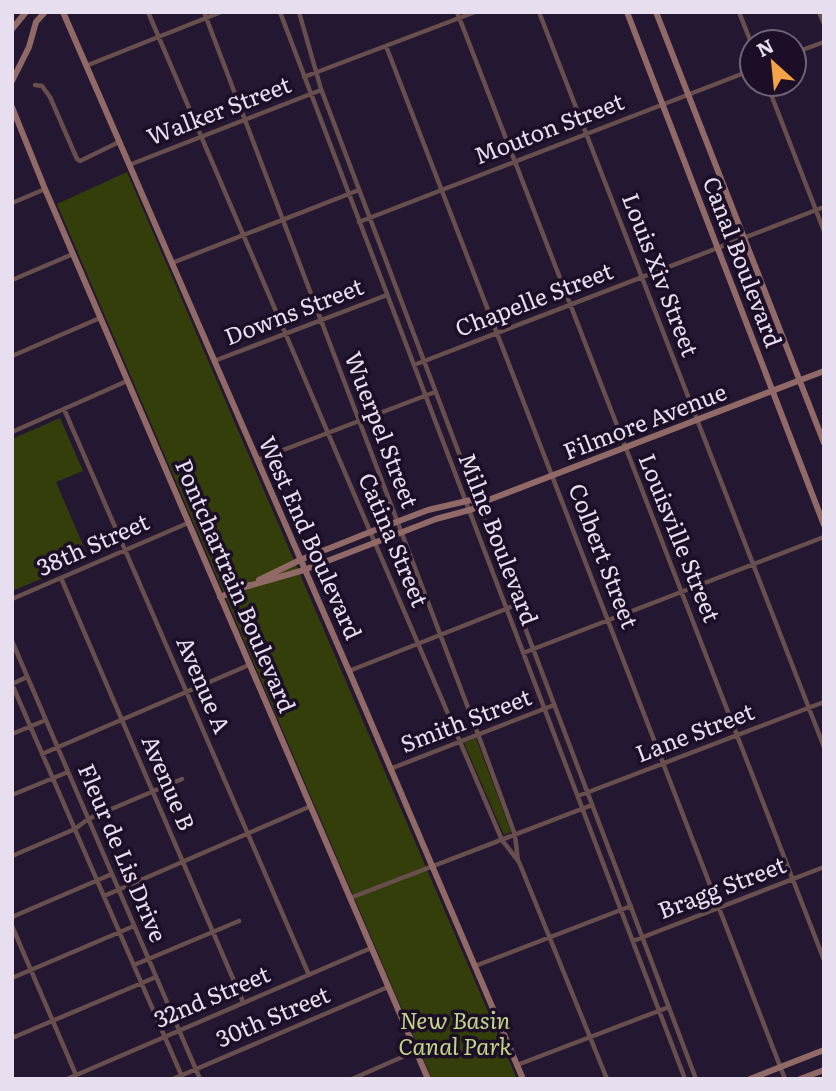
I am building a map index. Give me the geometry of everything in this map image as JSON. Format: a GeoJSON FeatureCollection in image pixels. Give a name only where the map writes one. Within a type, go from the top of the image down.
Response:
{"type":"FeatureCollection","features":[{"type":"Feature","properties":{"kind":"main road"},"geometry":{"type":"LineString","coordinates":[[14,25],[26,12]]}},
{"type":"Feature","properties":{"kind":"main road"},"geometry":{"type":"LineString","coordinates":[[12,81],[29,47],[36,22],[45,12]]}},
{"type":"Feature","properties":{"kind":"main road","name":"West End Boulevard"},"geometry":{"type":"LineString","coordinates":[[63,12],[523,1079]]}},
{"type":"Feature","properties":{"kind":"main road","name":"Canal Boulevard"},"geometry":{"type":"LineString","coordinates":[[627,12],[824,525]]}},
{"type":"Feature","properties":{"kind":"main road","name":"Canal Boulevard"},"geometry":{"type":"LineString","coordinates":[[656,12],[824,443]]}},
{"type":"Feature","properties":{"kind":"main road","name":"Pontchartrain Boulevard"},"geometry":{"type":"LineString","coordinates":[[12,107],[100,318],[428,1079]]}},
{"type":"Feature","properties":{"kind":"main road","name":"Filmore Avenue"},"geometry":{"type":"LineString","coordinates":[[220,597],[304,570],[401,532],[469,510],[478,504],[824,371]]}},
{"type":"Feature","properties":{"kind":"main road","name":"Filmore Avenue"},"geometry":{"type":"LineString","coordinates":[[246,587],[300,560],[432,509],[471,500],[478,504]]}},
{"type":"Feature","properties":{"kind":"main road"},"geometry":{"type":"LineString","coordinates":[[750,1079],[824,1050]]}},
{"type":"Feature","properties":{"kind":"main road"},"geometry":{"type":"LineString","coordinates":[[800,1079],[824,1070]]}},
{"type":"Feature","properties":{"kind":"street","name":"Catina Street"},"geometry":{"type":"LineString","coordinates":[[148,12],[502,840],[519,862],[607,1079]]}},
{"type":"Feature","properties":{"kind":"street"},"geometry":{"type":"LineString","coordinates":[[88,65],[205,15],[221,12]]}},
{"type":"Feature","properties":{"kind":"street","name":"Milne Boulevard"},"geometry":{"type":"LineString","coordinates":[[280,12],[685,1079]]}},
{"type":"Feature","properties":{"kind":"street","name":"Milne Boulevard"},"geometry":{"type":"LineString","coordinates":[[299,12],[315,73],[696,1079]]}},
{"type":"Feature","properties":{"kind":"street","name":"Walker Street"},"geometry":{"type":"LineString","coordinates":[[304,77],[458,15],[475,12]]}},
{"type":"Feature","properties":{"kind":"street","name":"Louis Xiv Street"},"geometry":{"type":"LineString","coordinates":[[539,12],[824,747]]}},
{"type":"Feature","properties":{"kind":"street"},"geometry":{"type":"LineString","coordinates":[[819,12],[824,24]]}},
{"type":"Feature","properties":{"kind":"street","name":"Wuerpel Street"},"geometry":{"type":"LineString","coordinates":[[205,15],[478,734],[515,835],[519,862]]}},
{"type":"Feature","properties":{"kind":"street","name":"Louisville Street"},"geometry":{"type":"LineString","coordinates":[[458,15],[824,960]]}},
{"type":"Feature","properties":{"kind":"street","name":"Colbert Street"},"geometry":{"type":"LineString","coordinates":[[386,46],[786,1079]]}},
{"type":"Feature","properties":{"kind":"street","name":"Mouton Street"},"geometry":{"type":"LineString","coordinates":[[359,222],[738,75]]}},
{"type":"Feature","properties":{"kind":"street"},"geometry":{"type":"LineString","coordinates":[[35,85],[42,86],[50,97],[77,159],[120,142]]}},
{"type":"Feature","properties":{"kind":"street","name":"Walker Street"},"geometry":{"type":"LineString","coordinates":[[129,164],[321,89]]}},
{"type":"Feature","properties":{"kind":"street"},"geometry":{"type":"LineString","coordinates":[[772,98],[824,231]]}},
{"type":"Feature","properties":{"kind":"street"},"geometry":{"type":"LineString","coordinates":[[12,203],[45,189]]}},
{"type":"Feature","properties":{"kind":"street"},"geometry":{"type":"LineString","coordinates":[[172,263],[359,190]]}},
{"type":"Feature","properties":{"kind":"street","name":"Chapelle Street"},"geometry":{"type":"LineString","coordinates":[[414,365],[824,206]]}},
{"type":"Feature","properties":{"kind":"street"},"geometry":{"type":"LineString","coordinates":[[12,280],[73,254]]}},
{"type":"Feature","properties":{"kind":"street","name":"Downs Street"},"geometry":{"type":"LineString","coordinates":[[214,361],[387,295]]}},
{"type":"Feature","properties":{"kind":"street"},"geometry":{"type":"LineString","coordinates":[[12,356],[100,318]]}},
{"type":"Feature","properties":{"kind":"street"},"geometry":{"type":"LineString","coordinates":[[12,432],[127,381]]}},
{"type":"Feature","properties":{"kind":"street"},"geometry":{"type":"LineString","coordinates":[[256,460],[435,392]]}},
{"type":"Feature","properties":{"kind":"street","name":"Avenue A"},"geometry":{"type":"LineString","coordinates":[[64,409],[309,975]]}},
{"type":"Feature","properties":{"kind":"street","name":"38th Street"},"geometry":{"type":"LineString","coordinates":[[12,599],[188,523]]}},
{"type":"Feature","properties":{"kind":"street"},"geometry":{"type":"LineString","coordinates":[[523,653],[824,537]]}},
{"type":"Feature","properties":{"kind":"street","name":"Avenue B"},"geometry":{"type":"LineString","coordinates":[[61,578],[243,1002]]}},
{"type":"Feature","properties":{"kind":"street"},"geometry":{"type":"LineString","coordinates":[[349,671],[516,605]]}},
{"type":"Feature","properties":{"kind":"street","name":"Fleur de Lis Drive"},"geometry":{"type":"LineString","coordinates":[[12,641],[200,1079]]}},
{"type":"Feature","properties":{"kind":"street"},"geometry":{"type":"LineString","coordinates":[[42,754],[249,666]]}},
{"type":"Feature","properties":{"kind":"street"},"geometry":{"type":"LineString","coordinates":[[12,684],[27,677]]}},
{"type":"Feature","properties":{"kind":"street","name":"Fleur de Lis Drive"},"geometry":{"type":"LineString","coordinates":[[12,684],[182,1077]]}},
{"type":"Feature","properties":{"kind":"street","name":"Lane Street"},"geometry":{"type":"LineString","coordinates":[[578,796],[824,702]]}},
{"type":"Feature","properties":{"kind":"street","name":"Smith Street"},"geometry":{"type":"LineString","coordinates":[[390,769],[554,705]]}},
{"type":"Feature","properties":{"kind":"street"},"geometry":{"type":"LineString","coordinates":[[12,734],[46,720]]}},
{"type":"Feature","properties":{"kind":"street"},"geometry":{"type":"LineString","coordinates":[[12,795],[68,772]]}},
{"type":"Feature","properties":{"kind":"street"},"geometry":{"type":"LineString","coordinates":[[12,856],[75,829],[88,819],[182,779]]}},
{"type":"Feature","properties":{"kind":"street"},"geometry":{"type":"LineString","coordinates":[[104,896],[311,806]]}},
{"type":"Feature","properties":{"kind":"street"},"geometry":{"type":"LineString","coordinates":[[350,898],[592,806]]}},
{"type":"Feature","properties":{"kind":"street","name":"Bragg Street"},"geometry":{"type":"LineString","coordinates":[[633,941],[824,867]]}},
{"type":"Feature","properties":{"kind":"street"},"geometry":{"type":"LineString","coordinates":[[12,917],[112,874]]}},
{"type":"Feature","properties":{"kind":"street"},"geometry":{"type":"LineString","coordinates":[[475,966],[631,906]]}},
{"type":"Feature","properties":{"kind":"street"},"geometry":{"type":"LineString","coordinates":[[134,965],[239,921]]}},
{"type":"Feature","properties":{"kind":"street"},"geometry":{"type":"LineString","coordinates":[[12,926],[76,1075]]}},
{"type":"Feature","properties":{"kind":"street"},"geometry":{"type":"LineString","coordinates":[[12,978],[134,926]]}},
{"type":"Feature","properties":{"kind":"street","name":"32nd Street"},"geometry":{"type":"LineString","coordinates":[[67,1079],[371,948]]}},
{"type":"Feature","properties":{"kind":"street"},"geometry":{"type":"LineString","coordinates":[[12,1038],[156,977]]}},
{"type":"Feature","properties":{"kind":"street","name":"30th Street"},"geometry":{"type":"LineString","coordinates":[[173,1079],[387,987]]}},
{"type":"Feature","properties":{"kind":"street"},"geometry":{"type":"LineString","coordinates":[[517,1065],[669,1006]]}},
{"type":"Feature","properties":{"kind":"street"},"geometry":{"type":"LineString","coordinates":[[352,1079],[416,1051]]}},
{"type":"Feature","properties":{"kind":"green space","name":"New Basin Canal Park"},"geometry":{"type":"Polygon","coordinates":[[[127,172],[517,1079],[432,1079],[57,204],[127,172]]]}},
{"type":"Feature","properties":{"kind":"green space"},"geometry":{"type":"Polygon","coordinates":[[[60,418],[83,471],[56,482],[89,559],[12,591],[12,439],[60,418]]]}},
{"type":"Feature","properties":{"kind":"green space"},"geometry":{"type":"Polygon","coordinates":[[[476,738],[511,832],[504,835],[464,743],[476,738]]]}}]}
